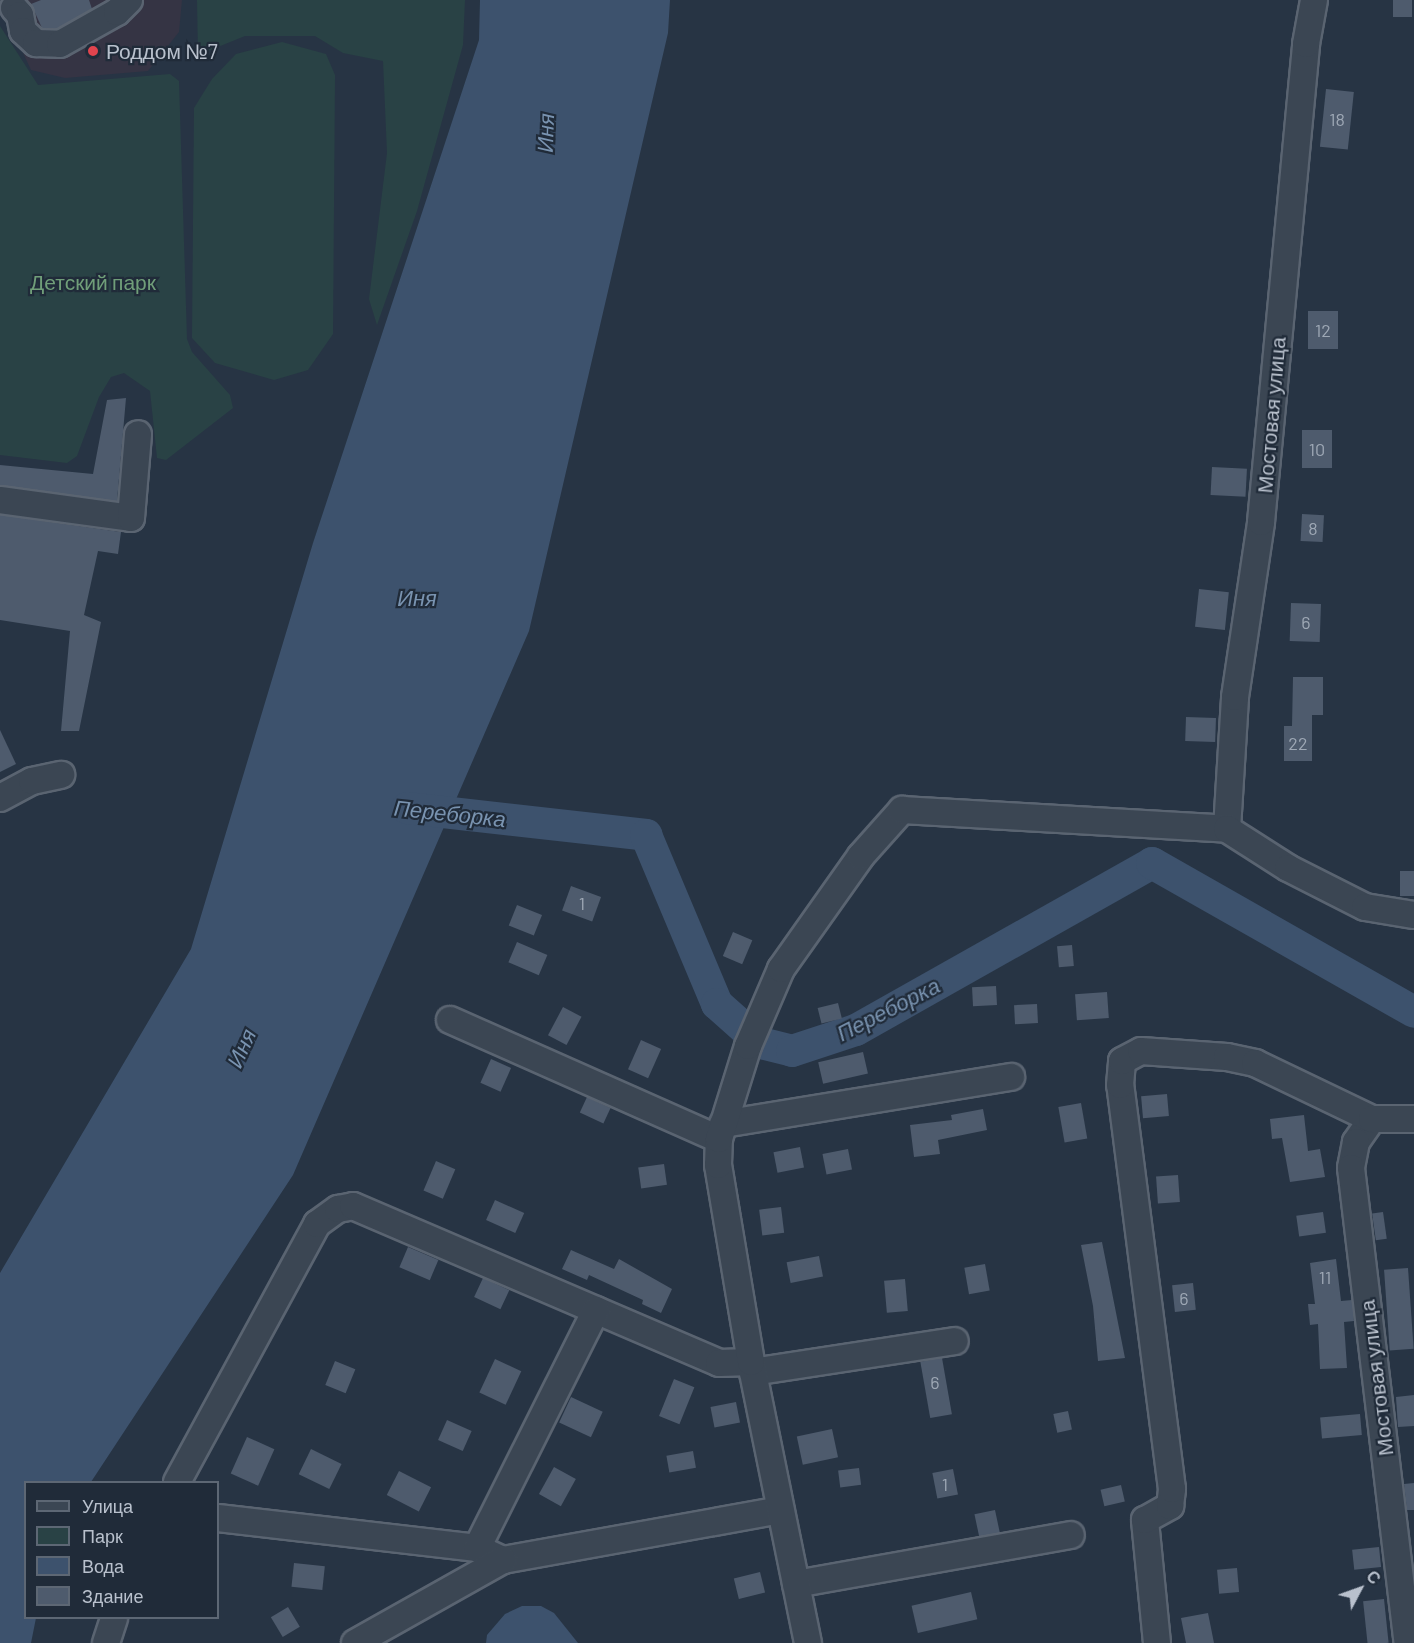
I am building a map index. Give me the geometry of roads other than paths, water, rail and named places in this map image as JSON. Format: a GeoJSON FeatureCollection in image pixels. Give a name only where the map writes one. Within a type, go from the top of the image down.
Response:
{"type":"FeatureCollection","features":[{"type":"Feature","properties":{"kind":"street"},"geometry":{"type":"LineString","coordinates":[[14,8],[20,15],[23,31],[36,43],[60,44],[117,12],[129,0]]}},
{"type":"Feature","properties":{"kind":"street","name":"Мостовая улица"},"geometry":{"type":"LineString","coordinates":[[1227,829],[1235,697],[1261,522],[1306,44],[1314,0]]}},
{"type":"Feature","properties":{"kind":"street"},"geometry":{"type":"LineString","coordinates":[[0,500],[131,518],[138,434]]}},
{"type":"Feature","properties":{"kind":"street"},"geometry":{"type":"LineString","coordinates":[[0,798],[32,782],[62,775]]}},
{"type":"Feature","properties":{"kind":"street"},"geometry":{"type":"LineString","coordinates":[[808,1643],[752,1367],[718,1165],[721,1131],[748,1046],[781,969],[823,907],[902,810],[1227,829],[1288,868],[1365,907],[1414,915]]}},
{"type":"Feature","properties":{"kind":"street"},"geometry":{"type":"LineString","coordinates":[[450,1020],[721,1131],[1011,1077]]}},
{"type":"Feature","properties":{"kind":"street"},"geometry":{"type":"LineString","coordinates":[[1157,1643],[1144,1520],[1170,1506],[1172,1489],[1120,1085],[1122,1062],[1141,1051],[1255,1063],[1372,1119],[1414,1119]]}},
{"type":"Feature","properties":{"kind":"street","name":"Мостовая улица"},"geometry":{"type":"LineString","coordinates":[[1372,1119],[1356,1142],[1351,1168],[1408,1643]]}},
{"type":"Feature","properties":{"kind":"street"},"geometry":{"type":"LineString","coordinates":[[178,1481],[317,1224],[338,1209],[353,1206],[719,1363],[752,1367],[955,1341]]}},
{"type":"Feature","properties":{"kind":"street"},"geometry":{"type":"LineString","coordinates":[[477,1548],[596,1310]]}},
{"type":"Feature","properties":{"kind":"street"},"geometry":{"type":"LineString","coordinates":[[356,1643],[503,1560],[781,1510]]}},
{"type":"Feature","properties":{"kind":"street"},"geometry":{"type":"LineString","coordinates":[[219,1518],[477,1548],[503,1560]]}},
{"type":"Feature","properties":{"kind":"street"},"geometry":{"type":"LineString","coordinates":[[796,1584],[1071,1535]]}},
{"type":"Feature","properties":{"kind":"street"},"geometry":{"type":"LineString","coordinates":[[106,1643],[113,1619]]}},
{"type":"Feature","properties":{"kind":"water","name":"Иня"},"geometry":{"type":"Polygon","coordinates":[[[480,0],[670,0],[668,33],[529,631],[293,1175],[92,1481],[24,1481],[24,1619],[36,1619],[31,1643],[0,1643],[0,1273],[191,949],[313,543],[479,40],[480,0]]]}},
{"type":"Feature","properties":{"kind":"water"},"geometry":{"type":"Polygon","coordinates":[[[522,1606],[541,1606],[554,1613],[578,1643],[486,1643],[487,1635],[505,1614],[522,1606]]]}},
{"type":"Feature","properties":{"kind":"waterway","name":"Переборка"},"geometry":{"type":"LineString","coordinates":[[407,808],[646,835],[717,1004],[761,1043],[792,1051],[856,1030],[1152,863],[1414,1012]]}},
{"type":"Feature","properties":{"kind":"place","name":"Роддом №7"},"geometry":{"type":"Point","coordinates":[93,51]}},
{"type":"Feature","properties":{"kind":"park label","name":"Детский парк"},"geometry":{"type":"Point","coordinates":[93,282]}}]}
